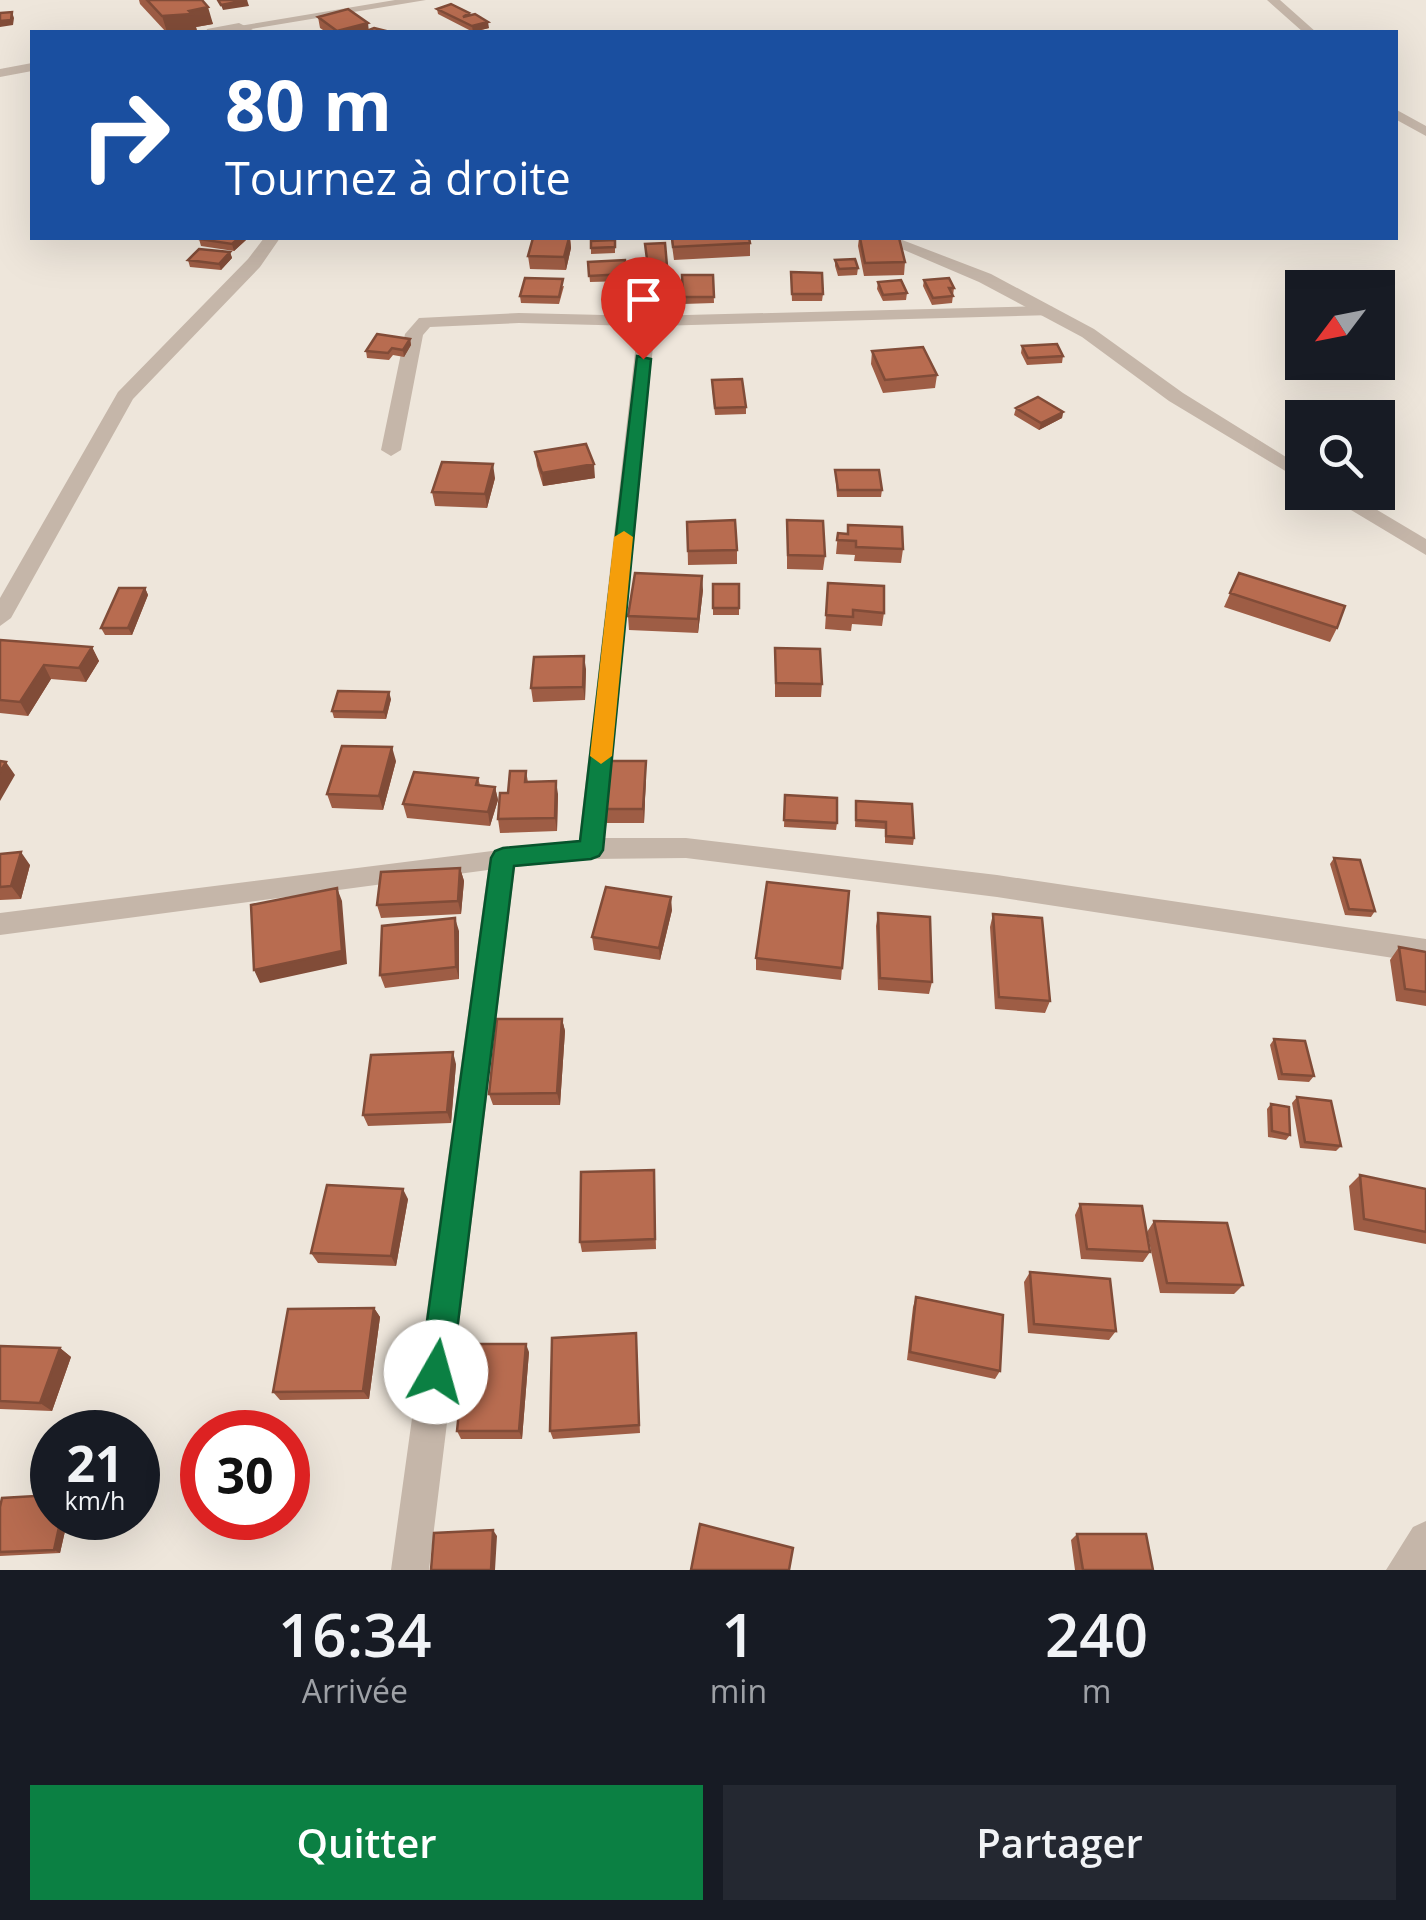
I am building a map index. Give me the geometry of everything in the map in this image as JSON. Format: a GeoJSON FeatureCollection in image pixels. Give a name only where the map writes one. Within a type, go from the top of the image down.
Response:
{"type":"FeatureCollection","features":[{"type":"Feature","properties":{"kind":"street"},"geometry":{"type":"LineString","coordinates":[[245,30],[278,16],[420,0]]}},
{"type":"Feature","properties":{"kind":"street"},"geometry":{"type":"LineString","coordinates":[[1273,0],[1308,30]]}},
{"type":"Feature","properties":{"kind":"street"},"geometry":{"type":"LineString","coordinates":[[0,73],[30,67]]}},
{"type":"Feature","properties":{"kind":"street"},"geometry":{"type":"LineString","coordinates":[[1398,115],[1426,132]]}},
{"type":"Feature","properties":{"kind":"street"},"geometry":{"type":"LineString","coordinates":[[0,618],[125,396],[254,263],[271,240]]}},
{"type":"Feature","properties":{"kind":"street"},"geometry":{"type":"LineString","coordinates":[[889,240],[986,278],[1088,333],[1176,397],[1285,464]]}},
{"type":"Feature","properties":{"kind":"street"},"geometry":{"type":"LineString","coordinates":[[391,450],[414,334],[425,322],[1046,311]]}},
{"type":"Feature","properties":{"kind":"street"},"geometry":{"type":"LineString","coordinates":[[591,850],[647,321]]}},
{"type":"Feature","properties":{"kind":"street"},"geometry":{"type":"LineString","coordinates":[[1362,510],[1426,548]]}},
{"type":"Feature","properties":{"kind":"street"},"geometry":{"type":"LineString","coordinates":[[0,924],[503,858],[591,850],[686,848],[1016,889],[1426,951]]}},
{"type":"Feature","properties":{"kind":"street"},"geometry":{"type":"LineString","coordinates":[[410,1570],[503,858]]}},
{"type":"Feature","properties":{"kind":"street"},"geometry":{"type":"LineString","coordinates":[[1404,1570],[1426,1540]]}},
{"type":"Feature","properties":{"kind":"building"},"geometry":{"type":"Polygon","coordinates":[[[147,0],[202,0],[208,7],[189,11],[192,14],[162,16],[147,0]]]}},
{"type":"Feature","properties":{"kind":"building"},"geometry":{"type":"Polygon","coordinates":[[[218,0],[247,0],[221,5],[218,0]]]}},
{"type":"Feature","properties":{"kind":"building"},"geometry":{"type":"Polygon","coordinates":[[[451,4],[469,13],[463,17],[475,14],[488,22],[472,26],[437,9],[451,4]]]}},
{"type":"Feature","properties":{"kind":"building"},"geometry":{"type":"Polygon","coordinates":[[[348,9],[368,23],[336,30],[318,17],[348,9]]]}},
{"type":"Feature","properties":{"kind":"building"},"geometry":{"type":"Polygon","coordinates":[[[12,12],[11,20],[0,21],[0,13],[12,12]]]}},
{"type":"Feature","properties":{"kind":"building"},"geometry":{"type":"Polygon","coordinates":[[[532,240],[568,240],[564,257],[528,256],[532,240]]]}},
{"type":"Feature","properties":{"kind":"building"},"geometry":{"type":"Polygon","coordinates":[[[615,240],[615,247],[591,248],[591,241],[615,240]]]}},
{"type":"Feature","properties":{"kind":"building"},"geometry":{"type":"Polygon","coordinates":[[[672,240],[750,243],[673,247],[672,240]]]}},
{"type":"Feature","properties":{"kind":"building"},"geometry":{"type":"Polygon","coordinates":[[[860,240],[900,240],[905,262],[865,263],[860,240]]]}},
{"type":"Feature","properties":{"kind":"building"},"geometry":{"type":"Polygon","coordinates":[[[665,243],[667,266],[648,267],[645,244],[665,243]]]}},
{"type":"Feature","properties":{"kind":"building"},"geometry":{"type":"Polygon","coordinates":[[[199,249],[230,252],[219,264],[188,260],[199,249]]]}},
{"type":"Feature","properties":{"kind":"building"},"geometry":{"type":"Polygon","coordinates":[[[855,259],[858,268],[839,269],[835,260],[855,259]]]}},
{"type":"Feature","properties":{"kind":"building"},"geometry":{"type":"Polygon","coordinates":[[[625,260],[626,274],[589,276],[588,262],[625,260]]]}},
{"type":"Feature","properties":{"kind":"building"},"geometry":{"type":"Polygon","coordinates":[[[791,272],[822,273],[823,294],[792,294],[791,272]]]}},
{"type":"Feature","properties":{"kind":"building"},"geometry":{"type":"Polygon","coordinates":[[[682,275],[713,275],[714,297],[683,297],[682,275]]]}},
{"type":"Feature","properties":{"kind":"building"},"geometry":{"type":"Polygon","coordinates":[[[525,278],[563,279],[559,297],[520,296],[525,278]]]}},
{"type":"Feature","properties":{"kind":"building"},"geometry":{"type":"Polygon","coordinates":[[[949,278],[953,296],[933,298],[924,280],[949,278]]]}},
{"type":"Feature","properties":{"kind":"building"},"geometry":{"type":"Polygon","coordinates":[[[901,280],[907,293],[883,295],[878,282],[901,280]]]}},
{"type":"Feature","properties":{"kind":"building"},"geometry":{"type":"Polygon","coordinates":[[[377,334],[410,339],[403,350],[366,351],[377,334]]]}},
{"type":"Feature","properties":{"kind":"building"},"geometry":{"type":"Polygon","coordinates":[[[1057,344],[1063,356],[1028,358],[1022,346],[1057,344]]]}},
{"type":"Feature","properties":{"kind":"building"},"geometry":{"type":"Polygon","coordinates":[[[923,347],[937,375],[885,380],[872,351],[923,347]]]}},
{"type":"Feature","properties":{"kind":"building"},"geometry":{"type":"Polygon","coordinates":[[[742,379],[746,407],[715,408],[712,380],[742,379]]]}},
{"type":"Feature","properties":{"kind":"building"},"geometry":{"type":"Polygon","coordinates":[[[1038,397],[1063,412],[1041,423],[1016,408],[1038,397]]]}},
{"type":"Feature","properties":{"kind":"building"},"geometry":{"type":"Polygon","coordinates":[[[586,444],[594,464],[542,473],[535,452],[586,444]]]}},
{"type":"Feature","properties":{"kind":"building"},"geometry":{"type":"Polygon","coordinates":[[[442,462],[493,464],[485,494],[432,492],[442,462]]]}},
{"type":"Feature","properties":{"kind":"building"},"geometry":{"type":"Polygon","coordinates":[[[835,470],[879,470],[882,490],[838,490],[835,470]]]}},
{"type":"Feature","properties":{"kind":"building"},"geometry":{"type":"Polygon","coordinates":[[[735,520],[737,550],[688,551],[687,522],[735,520]]]}},
{"type":"Feature","properties":{"kind":"building"},"geometry":{"type":"Polygon","coordinates":[[[787,520],[823,521],[825,556],[788,555],[787,520]]]}},
{"type":"Feature","properties":{"kind":"building"},"geometry":{"type":"Polygon","coordinates":[[[848,525],[902,527],[903,549],[856,547],[856,541],[837,540],[838,533],[848,534],[848,525]]]}},
{"type":"Feature","properties":{"kind":"building"},"geometry":{"type":"Polygon","coordinates":[[[635,573],[702,576],[698,619],[628,616],[635,573]]]}},
{"type":"Feature","properties":{"kind":"building"},"geometry":{"type":"Polygon","coordinates":[[[1239,573],[1345,606],[1337,628],[1230,593],[1239,573]]]}},
{"type":"Feature","properties":{"kind":"building"},"geometry":{"type":"Polygon","coordinates":[[[828,583],[884,586],[884,613],[853,610],[853,617],[826,615],[828,583]]]}},
{"type":"Feature","properties":{"kind":"building"},"geometry":{"type":"Polygon","coordinates":[[[713,584],[739,584],[739,608],[713,608],[713,584]]]}},
{"type":"Feature","properties":{"kind":"building"},"geometry":{"type":"Polygon","coordinates":[[[119,588],[145,588],[128,628],[101,628],[119,588]]]}},
{"type":"Feature","properties":{"kind":"building"},"geometry":{"type":"Polygon","coordinates":[[[0,640],[92,647],[79,668],[44,665],[20,702],[0,700],[0,640]]]}},
{"type":"Feature","properties":{"kind":"building"},"geometry":{"type":"Polygon","coordinates":[[[775,648],[820,649],[822,684],[776,683],[775,648]]]}},
{"type":"Feature","properties":{"kind":"building"},"geometry":{"type":"Polygon","coordinates":[[[584,656],[583,687],[531,688],[534,657],[584,656]]]}},
{"type":"Feature","properties":{"kind":"building"},"geometry":{"type":"Polygon","coordinates":[[[338,691],[389,692],[384,712],[332,711],[338,691]]]}},
{"type":"Feature","properties":{"kind":"building"},"geometry":{"type":"Polygon","coordinates":[[[342,746],[392,747],[379,796],[327,794],[342,746]]]}},
{"type":"Feature","properties":{"kind":"building"},"geometry":{"type":"Polygon","coordinates":[[[610,761],[646,761],[643,809],[606,809],[610,761]]]}},
{"type":"Feature","properties":{"kind":"building"},"geometry":{"type":"Polygon","coordinates":[[[510,771],[526,771],[525,782],[556,781],[555,818],[498,819],[500,793],[508,793],[510,771]]]}},
{"type":"Feature","properties":{"kind":"building"},"geometry":{"type":"Polygon","coordinates":[[[414,772],[478,778],[476,785],[495,787],[488,812],[403,804],[414,772]]]}},
{"type":"Feature","properties":{"kind":"building"},"geometry":{"type":"Polygon","coordinates":[[[785,795],[837,798],[837,823],[784,820],[785,795]]]}},
{"type":"Feature","properties":{"kind":"building"},"geometry":{"type":"Polygon","coordinates":[[[856,801],[912,804],[914,838],[886,836],[886,822],[856,820],[856,801]]]}},
{"type":"Feature","properties":{"kind":"building"},"geometry":{"type":"Polygon","coordinates":[[[21,852],[11,886],[0,887],[0,854],[21,852]]]}},
{"type":"Feature","properties":{"kind":"building"},"geometry":{"type":"Polygon","coordinates":[[[1334,858],[1360,860],[1375,911],[1349,909],[1334,858]]]}},
{"type":"Feature","properties":{"kind":"building"},"geometry":{"type":"Polygon","coordinates":[[[460,868],[458,901],[377,905],[381,872],[460,868]]]}},
{"type":"Feature","properties":{"kind":"building"},"geometry":{"type":"Polygon","coordinates":[[[767,882],[849,891],[842,968],[756,958],[767,882]]]}},
{"type":"Feature","properties":{"kind":"building"},"geometry":{"type":"Polygon","coordinates":[[[606,887],[671,897],[659,948],[592,937],[606,887]]]}},
{"type":"Feature","properties":{"kind":"building"},"geometry":{"type":"Polygon","coordinates":[[[337,888],[342,951],[254,970],[251,905],[337,888]]]}},
{"type":"Feature","properties":{"kind":"building"},"geometry":{"type":"Polygon","coordinates":[[[878,913],[930,917],[932,982],[880,978],[878,913]]]}},
{"type":"Feature","properties":{"kind":"building"},"geometry":{"type":"Polygon","coordinates":[[[993,914],[1042,918],[1050,1001],[999,997],[993,914]]]}},
{"type":"Feature","properties":{"kind":"building"},"geometry":{"type":"Polygon","coordinates":[[[455,918],[456,967],[380,975],[382,926],[455,918]]]}},
{"type":"Feature","properties":{"kind":"building"},"geometry":{"type":"Polygon","coordinates":[[[1399,947],[1426,952],[1426,992],[1405,989],[1399,947]]]}},
{"type":"Feature","properties":{"kind":"building"},"geometry":{"type":"Polygon","coordinates":[[[497,1019],[562,1019],[557,1093],[489,1094],[497,1019]]]}},
{"type":"Feature","properties":{"kind":"building"},"geometry":{"type":"Polygon","coordinates":[[[1274,1039],[1305,1041],[1314,1076],[1282,1074],[1274,1039]]]}},
{"type":"Feature","properties":{"kind":"building"},"geometry":{"type":"Polygon","coordinates":[[[453,1052],[447,1112],[363,1115],[371,1055],[453,1052]]]}},
{"type":"Feature","properties":{"kind":"building"},"geometry":{"type":"Polygon","coordinates":[[[1297,1097],[1331,1101],[1341,1146],[1305,1142],[1297,1097]]]}},
{"type":"Feature","properties":{"kind":"building"},"geometry":{"type":"Polygon","coordinates":[[[1271,1104],[1289,1107],[1290,1135],[1272,1131],[1271,1104]]]}},
{"type":"Feature","properties":{"kind":"building"},"geometry":{"type":"Polygon","coordinates":[[[654,1170],[655,1239],[580,1242],[581,1172],[654,1170]]]}},
{"type":"Feature","properties":{"kind":"building"},"geometry":{"type":"Polygon","coordinates":[[[1360,1175],[1426,1189],[1426,1232],[1364,1219],[1360,1175]]]}},
{"type":"Feature","properties":{"kind":"building"},"geometry":{"type":"Polygon","coordinates":[[[327,1185],[403,1189],[391,1256],[311,1253],[327,1185]]]}},
{"type":"Feature","properties":{"kind":"building"},"geometry":{"type":"Polygon","coordinates":[[[1080,1204],[1142,1206],[1150,1252],[1087,1249],[1080,1204]]]}},
{"type":"Feature","properties":{"kind":"building"},"geometry":{"type":"Polygon","coordinates":[[[1154,1221],[1227,1223],[1243,1285],[1167,1283],[1154,1221]]]}},
{"type":"Feature","properties":{"kind":"building"},"geometry":{"type":"Polygon","coordinates":[[[1030,1272],[1110,1279],[1116,1331],[1034,1324],[1030,1272]]]}},
{"type":"Feature","properties":{"kind":"building"},"geometry":{"type":"Polygon","coordinates":[[[916,1297],[1003,1315],[1000,1371],[910,1352],[916,1297]]]}},
{"type":"Feature","properties":{"kind":"building"},"geometry":{"type":"Polygon","coordinates":[[[374,1308],[363,1391],[273,1392],[288,1309],[374,1308]]]}},
{"type":"Feature","properties":{"kind":"building"},"geometry":{"type":"Polygon","coordinates":[[[636,1333],[639,1425],[550,1431],[552,1338],[636,1333]]]}},
{"type":"Feature","properties":{"kind":"building"},"geometry":{"type":"Polygon","coordinates":[[[466,1344],[526,1344],[519,1431],[457,1431],[466,1344]]]}},
{"type":"Feature","properties":{"kind":"building"},"geometry":{"type":"Polygon","coordinates":[[[0,1346],[60,1348],[40,1403],[0,1401],[0,1346]]]}},
{"type":"Feature","properties":{"kind":"building"},"geometry":{"type":"Polygon","coordinates":[[[30,1496],[30,1540],[56,1540],[54,1550],[0,1552],[2,1498],[30,1496]]]}},
{"type":"Feature","properties":{"kind":"building"},"geometry":{"type":"Polygon","coordinates":[[[700,1524],[793,1548],[789,1570],[691,1570],[700,1524]]]}},
{"type":"Feature","properties":{"kind":"building"},"geometry":{"type":"Polygon","coordinates":[[[493,1530],[491,1570],[431,1570],[434,1533],[493,1530]]]}},
{"type":"Feature","properties":{"kind":"building"},"geometry":{"type":"Polygon","coordinates":[[[1077,1534],[1146,1534],[1153,1570],[1083,1570],[1077,1534]]]}},
{"type":"Feature","properties":{"kind":"slow traffic"},"geometry":{"type":"LineString","coordinates":[[601,756],[624,537]]}},
{"type":"Feature","properties":{"kind":"route"},"geometry":{"type":"LineString","coordinates":[[436,1372],[503,858],[591,850],[643,359]]}}]}
